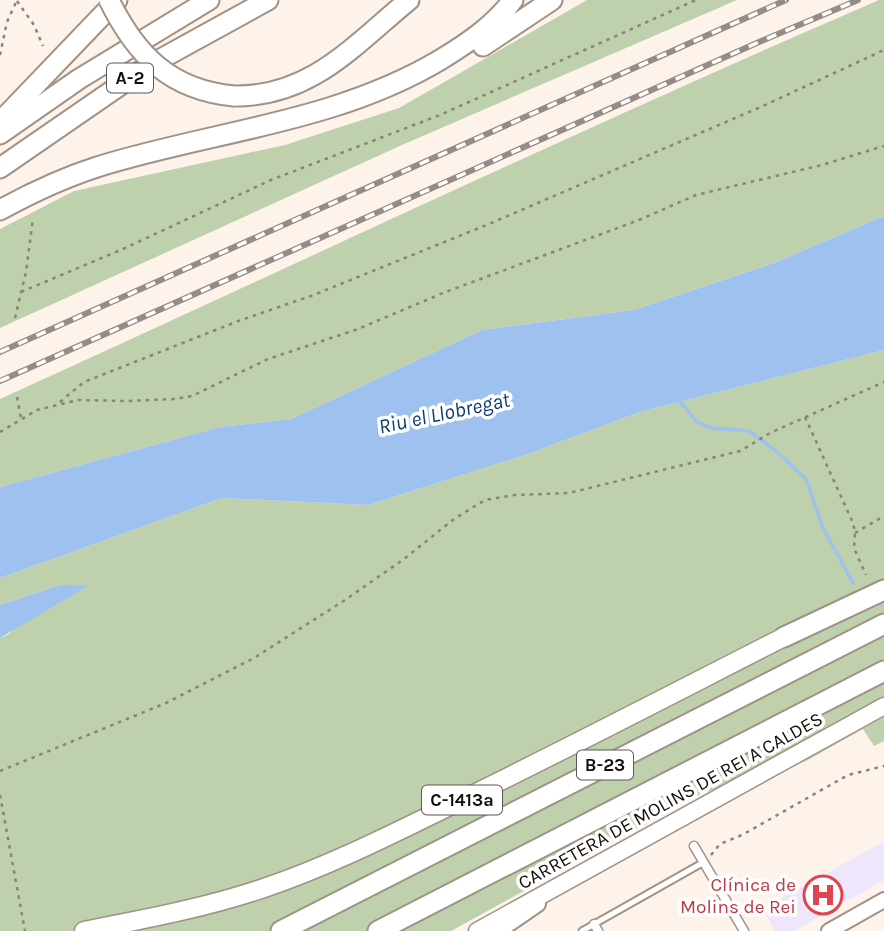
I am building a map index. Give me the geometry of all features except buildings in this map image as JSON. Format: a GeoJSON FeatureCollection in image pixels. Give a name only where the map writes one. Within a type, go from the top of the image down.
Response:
{"type":"FeatureCollection","features":[{"type":"Feature","properties":{"kind":"highway"},"geometry":{"type":"LineString","coordinates":[[109,0],[124,30],[144,55],[160,69],[197,88],[234,96],[277,91],[315,76],[363,40],[409,0]]}},
{"type":"Feature","properties":{"kind":"highway"},"geometry":{"type":"LineString","coordinates":[[0,122],[117,0]]}},
{"type":"Feature","properties":{"kind":"highway","name":"A-2"},"geometry":{"type":"LineString","coordinates":[[0,134],[79,79],[209,0]]}},
{"type":"Feature","properties":{"kind":"highway","name":"A-2"},"geometry":{"type":"LineString","coordinates":[[0,168],[148,66],[268,0]]}},
{"type":"Feature","properties":{"kind":"highway"},"geometry":{"type":"LineString","coordinates":[[0,210],[42,188],[96,167],[312,114],[389,86],[465,45],[490,27],[513,0]]}},
{"type":"Feature","properties":{"kind":"highway"},"geometry":{"type":"LineString","coordinates":[[214,139],[313,124],[391,96],[456,63],[552,0]]}},
{"type":"Feature","properties":{"kind":"highway"},"geometry":{"type":"LineString","coordinates":[[784,637],[884,590]]}},
{"type":"Feature","properties":{"kind":"highway","name":"B-23"},"geometry":{"type":"LineString","coordinates":[[281,931],[884,624]]}},
{"type":"Feature","properties":{"kind":"highway","name":"B-23"},"geometry":{"type":"LineString","coordinates":[[378,931],[884,671]]}},
{"type":"Feature","properties":{"kind":"main road","name":"C-1413a"},"geometry":{"type":"LineString","coordinates":[[83,931],[202,907],[267,887],[307,871],[425,818],[559,752],[784,637],[884,579]]}},
{"type":"Feature","properties":{"kind":"main road","name":"CARRETERA DE MOLINS DE REI A CALDES"},"geometry":{"type":"LineString","coordinates":[[477,931],[884,706]]}},
{"type":"Feature","properties":{"kind":"street"},"geometry":{"type":"LineString","coordinates":[[694,846],[744,931]]}},
{"type":"Feature","properties":{"kind":"street"},"geometry":{"type":"LineString","coordinates":[[499,931],[595,865]]}},
{"type":"Feature","properties":{"kind":"street"},"geometry":{"type":"LineString","coordinates":[[829,931],[884,900]]}},
{"type":"Feature","properties":{"kind":"lane"},"geometry":{"type":"LineString","coordinates":[[582,931],[596,928],[704,863]]}},
{"type":"Feature","properties":{"kind":"path"},"geometry":{"type":"LineString","coordinates":[[17,0],[34,25],[43,46]]}},
{"type":"Feature","properties":{"kind":"path"},"geometry":{"type":"LineString","coordinates":[[0,55],[7,22],[17,0]]}},
{"type":"Feature","properties":{"kind":"path"},"geometry":{"type":"LineString","coordinates":[[21,292],[123,249],[271,180],[440,116],[696,0]]}},
{"type":"Feature","properties":{"kind":"path"},"geometry":{"type":"LineString","coordinates":[[57,404],[84,382],[240,320],[311,296],[476,229],[763,106],[884,50]]}},
{"type":"Feature","properties":{"kind":"path"},"geometry":{"type":"LineString","coordinates":[[0,432],[37,410],[78,400],[151,400],[192,396],[268,359],[358,329],[443,293],[696,195],[822,165],[884,146]]}},
{"type":"Feature","properties":{"kind":"path"},"geometry":{"type":"LineString","coordinates":[[15,318],[33,218]]}},
{"type":"Feature","properties":{"kind":"path"},"geometry":{"type":"LineString","coordinates":[[0,771],[166,703],[254,658],[345,600],[404,559],[454,519],[485,500],[516,495],[569,493],[740,451],[770,433],[884,382]]}},
{"type":"Feature","properties":{"kind":"path"},"geometry":{"type":"LineString","coordinates":[[17,397],[21,418]]}},
{"type":"Feature","properties":{"kind":"path"},"geometry":{"type":"LineString","coordinates":[[806,417],[850,514],[855,533],[854,548],[866,575]]}},
{"type":"Feature","properties":{"kind":"path"},"geometry":{"type":"LineString","coordinates":[[855,533],[884,516]]}},
{"type":"Feature","properties":{"kind":"path"},"geometry":{"type":"LineString","coordinates":[[704,863],[720,844],[742,835],[848,775],[884,766]]}},
{"type":"Feature","properties":{"kind":"path"},"geometry":{"type":"LineString","coordinates":[[0,795],[25,931]]}},
{"type":"Feature","properties":{"kind":"shaded area","name":"Clínica de Molins de Rei"},"geometry":{"type":"Polygon","coordinates":[[[884,841],[884,880],[794,931],[775,931],[763,909],[884,841]]]}},
{"type":"Feature","properties":{"kind":"green space"},"geometry":{"type":"Polygon","coordinates":[[[587,0],[737,0],[402,145],[0,328],[0,229],[74,191],[285,145],[399,108],[587,0]]]}},
{"type":"Feature","properties":{"kind":"green space"},"geometry":{"type":"Polygon","coordinates":[[[884,0],[884,216],[774,263],[634,310],[482,330],[291,419],[220,427],[0,487],[0,399],[548,147],[884,0]]]}},
{"type":"Feature","properties":{"kind":"green space"},"geometry":{"type":"Polygon","coordinates":[[[884,350],[884,741],[874,746],[863,729],[806,761],[700,794],[451,931],[0,931],[0,638],[9,634],[60,585],[0,605],[0,578],[222,498],[368,505],[528,454],[640,412],[884,350]]]}},
{"type":"Feature","properties":{"kind":"water","name":"Riu el Llobregat"},"geometry":{"type":"Polygon","coordinates":[[[884,216],[884,350],[640,412],[528,454],[368,505],[222,498],[0,578],[0,487],[220,427],[291,419],[482,330],[634,310],[774,263],[884,216]]]}},
{"type":"Feature","properties":{"kind":"water"},"geometry":{"type":"Polygon","coordinates":[[[60,585],[88,586],[0,638],[0,605],[60,585]]]}},
{"type":"Feature","properties":{"kind":"waterway"},"geometry":{"type":"LineString","coordinates":[[679,400],[697,422],[711,428],[749,431],[806,479],[823,528],[853,583]]}},
{"type":"Feature","properties":{"kind":"railway"},"geometry":{"type":"LineString","coordinates":[[0,352],[786,0]]}},
{"type":"Feature","properties":{"kind":"railway"},"geometry":{"type":"LineString","coordinates":[[0,381],[858,0]]}},
{"type":"Feature","properties":{"kind":"place","name":"Clínica de Molins de Rei"},"geometry":{"type":"Point","coordinates":[823,895]}}]}
